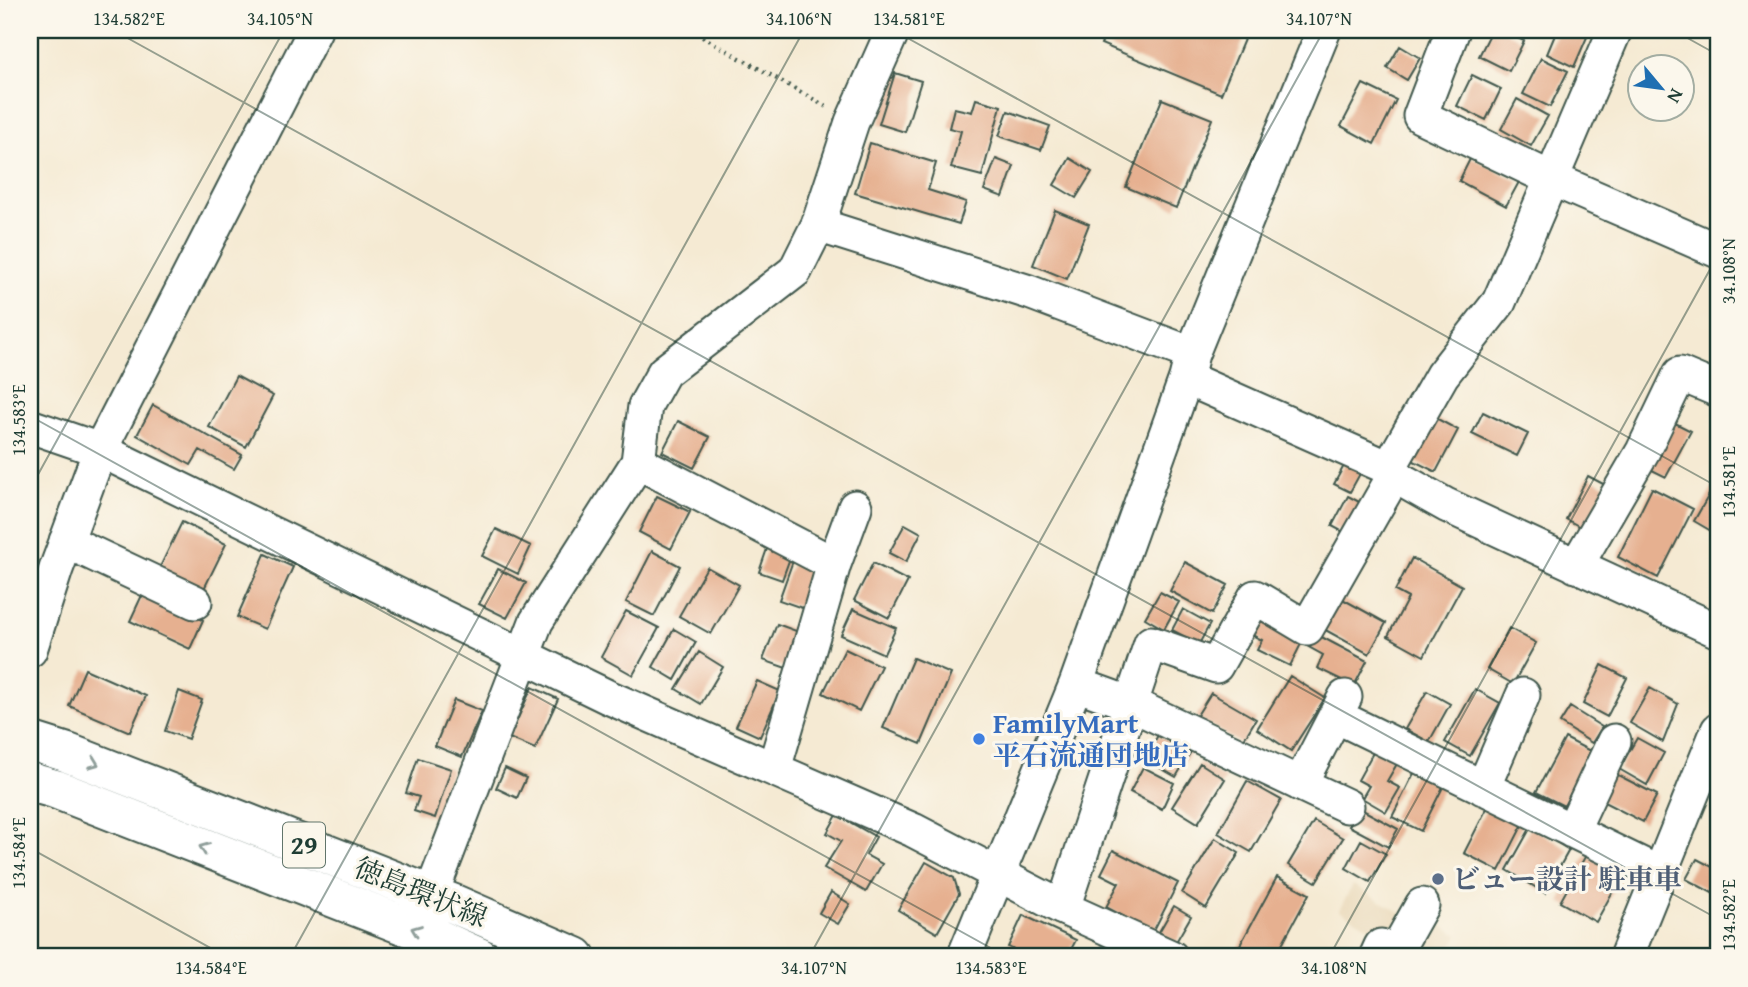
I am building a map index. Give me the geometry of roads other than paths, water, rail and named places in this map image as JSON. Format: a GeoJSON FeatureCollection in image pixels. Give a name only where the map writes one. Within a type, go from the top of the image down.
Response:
{"type":"FeatureCollection","features":[{"type":"Feature","properties":{"kind":"main road","name":"徳島環状線"},"geometry":{"type":"LineString","coordinates":[[30,741],[68,752],[431,895],[576,957]]}},
{"type":"Feature","properties":{"kind":"main road","name":"徳島環状線"},"geometry":{"type":"LineString","coordinates":[[30,782],[55,789],[479,957]]}},
{"type":"Feature","properties":{"kind":"street"},"geometry":{"type":"LineString","coordinates":[[33,639],[51,557],[100,450],[315,30]]}},
{"type":"Feature","properties":{"kind":"street"},"geometry":{"type":"LineString","coordinates":[[431,895],[536,622],[638,462],[645,406],[664,372],[795,271],[818,225],[852,122],[893,30]]}},
{"type":"Feature","properties":{"kind":"street"},"geometry":{"type":"LineString","coordinates":[[964,957],[1076,684],[1189,366],[1324,30]]}},
{"type":"Feature","properties":{"kind":"street"},"geometry":{"type":"LineString","coordinates":[[1453,30],[1420,116],[1552,179],[1718,251]]}},
{"type":"Feature","properties":{"kind":"street"},"geometry":{"type":"LineString","coordinates":[[1063,908],[1151,643],[1216,666],[1255,597],[1307,628],[1442,375],[1499,302],[1615,30]]}},
{"type":"Feature","properties":{"kind":"street"},"geometry":{"type":"LineString","coordinates":[[818,225],[1029,292],[1189,366],[1392,471],[1407,484],[1446,505],[1718,631]]}},
{"type":"Feature","properties":{"kind":"street"},"geometry":{"type":"LineString","coordinates":[[1576,566],[1643,451],[1681,374],[1718,390]]}},
{"type":"Feature","properties":{"kind":"street"},"geometry":{"type":"LineString","coordinates":[[30,426],[100,450],[608,697],[913,830],[1063,908],[1171,957]]}},
{"type":"Feature","properties":{"kind":"street"},"geometry":{"type":"LineString","coordinates":[[638,462],[834,564]]}},
{"type":"Feature","properties":{"kind":"street"},"geometry":{"type":"LineString","coordinates":[[774,769],[834,564],[855,508]]}},
{"type":"Feature","properties":{"kind":"street"},"geometry":{"type":"LineString","coordinates":[[51,557],[195,603]]}},
{"type":"Feature","properties":{"kind":"street"},"geometry":{"type":"LineString","coordinates":[[1076,684],[1131,704],[1347,806]]}},
{"type":"Feature","properties":{"kind":"street"},"geometry":{"type":"LineString","coordinates":[[1483,788],[1523,695]]}},
{"type":"Feature","properties":{"kind":"street"},"geometry":{"type":"LineString","coordinates":[[1300,784],[1340,706],[1483,788],[1661,874]]}},
{"type":"Feature","properties":{"kind":"street"},"geometry":{"type":"LineString","coordinates":[[1626,957],[1718,730]]}},
{"type":"Feature","properties":{"kind":"street"},"geometry":{"type":"LineString","coordinates":[[1572,831],[1614,741]]}},
{"type":"Feature","properties":{"kind":"street"},"geometry":{"type":"LineString","coordinates":[[1376,957],[1381,946],[1395,953],[1422,905]]}},
{"type":"Feature","properties":{"kind":"place","name":"FamilyMart 平石流通団地店"},"geometry":{"type":"Point","coordinates":[979,739]}},
{"type":"Feature","properties":{"kind":"place","name":"ビュー設計 駐車車"},"geometry":{"type":"Point","coordinates":[1438,879]}}]}
